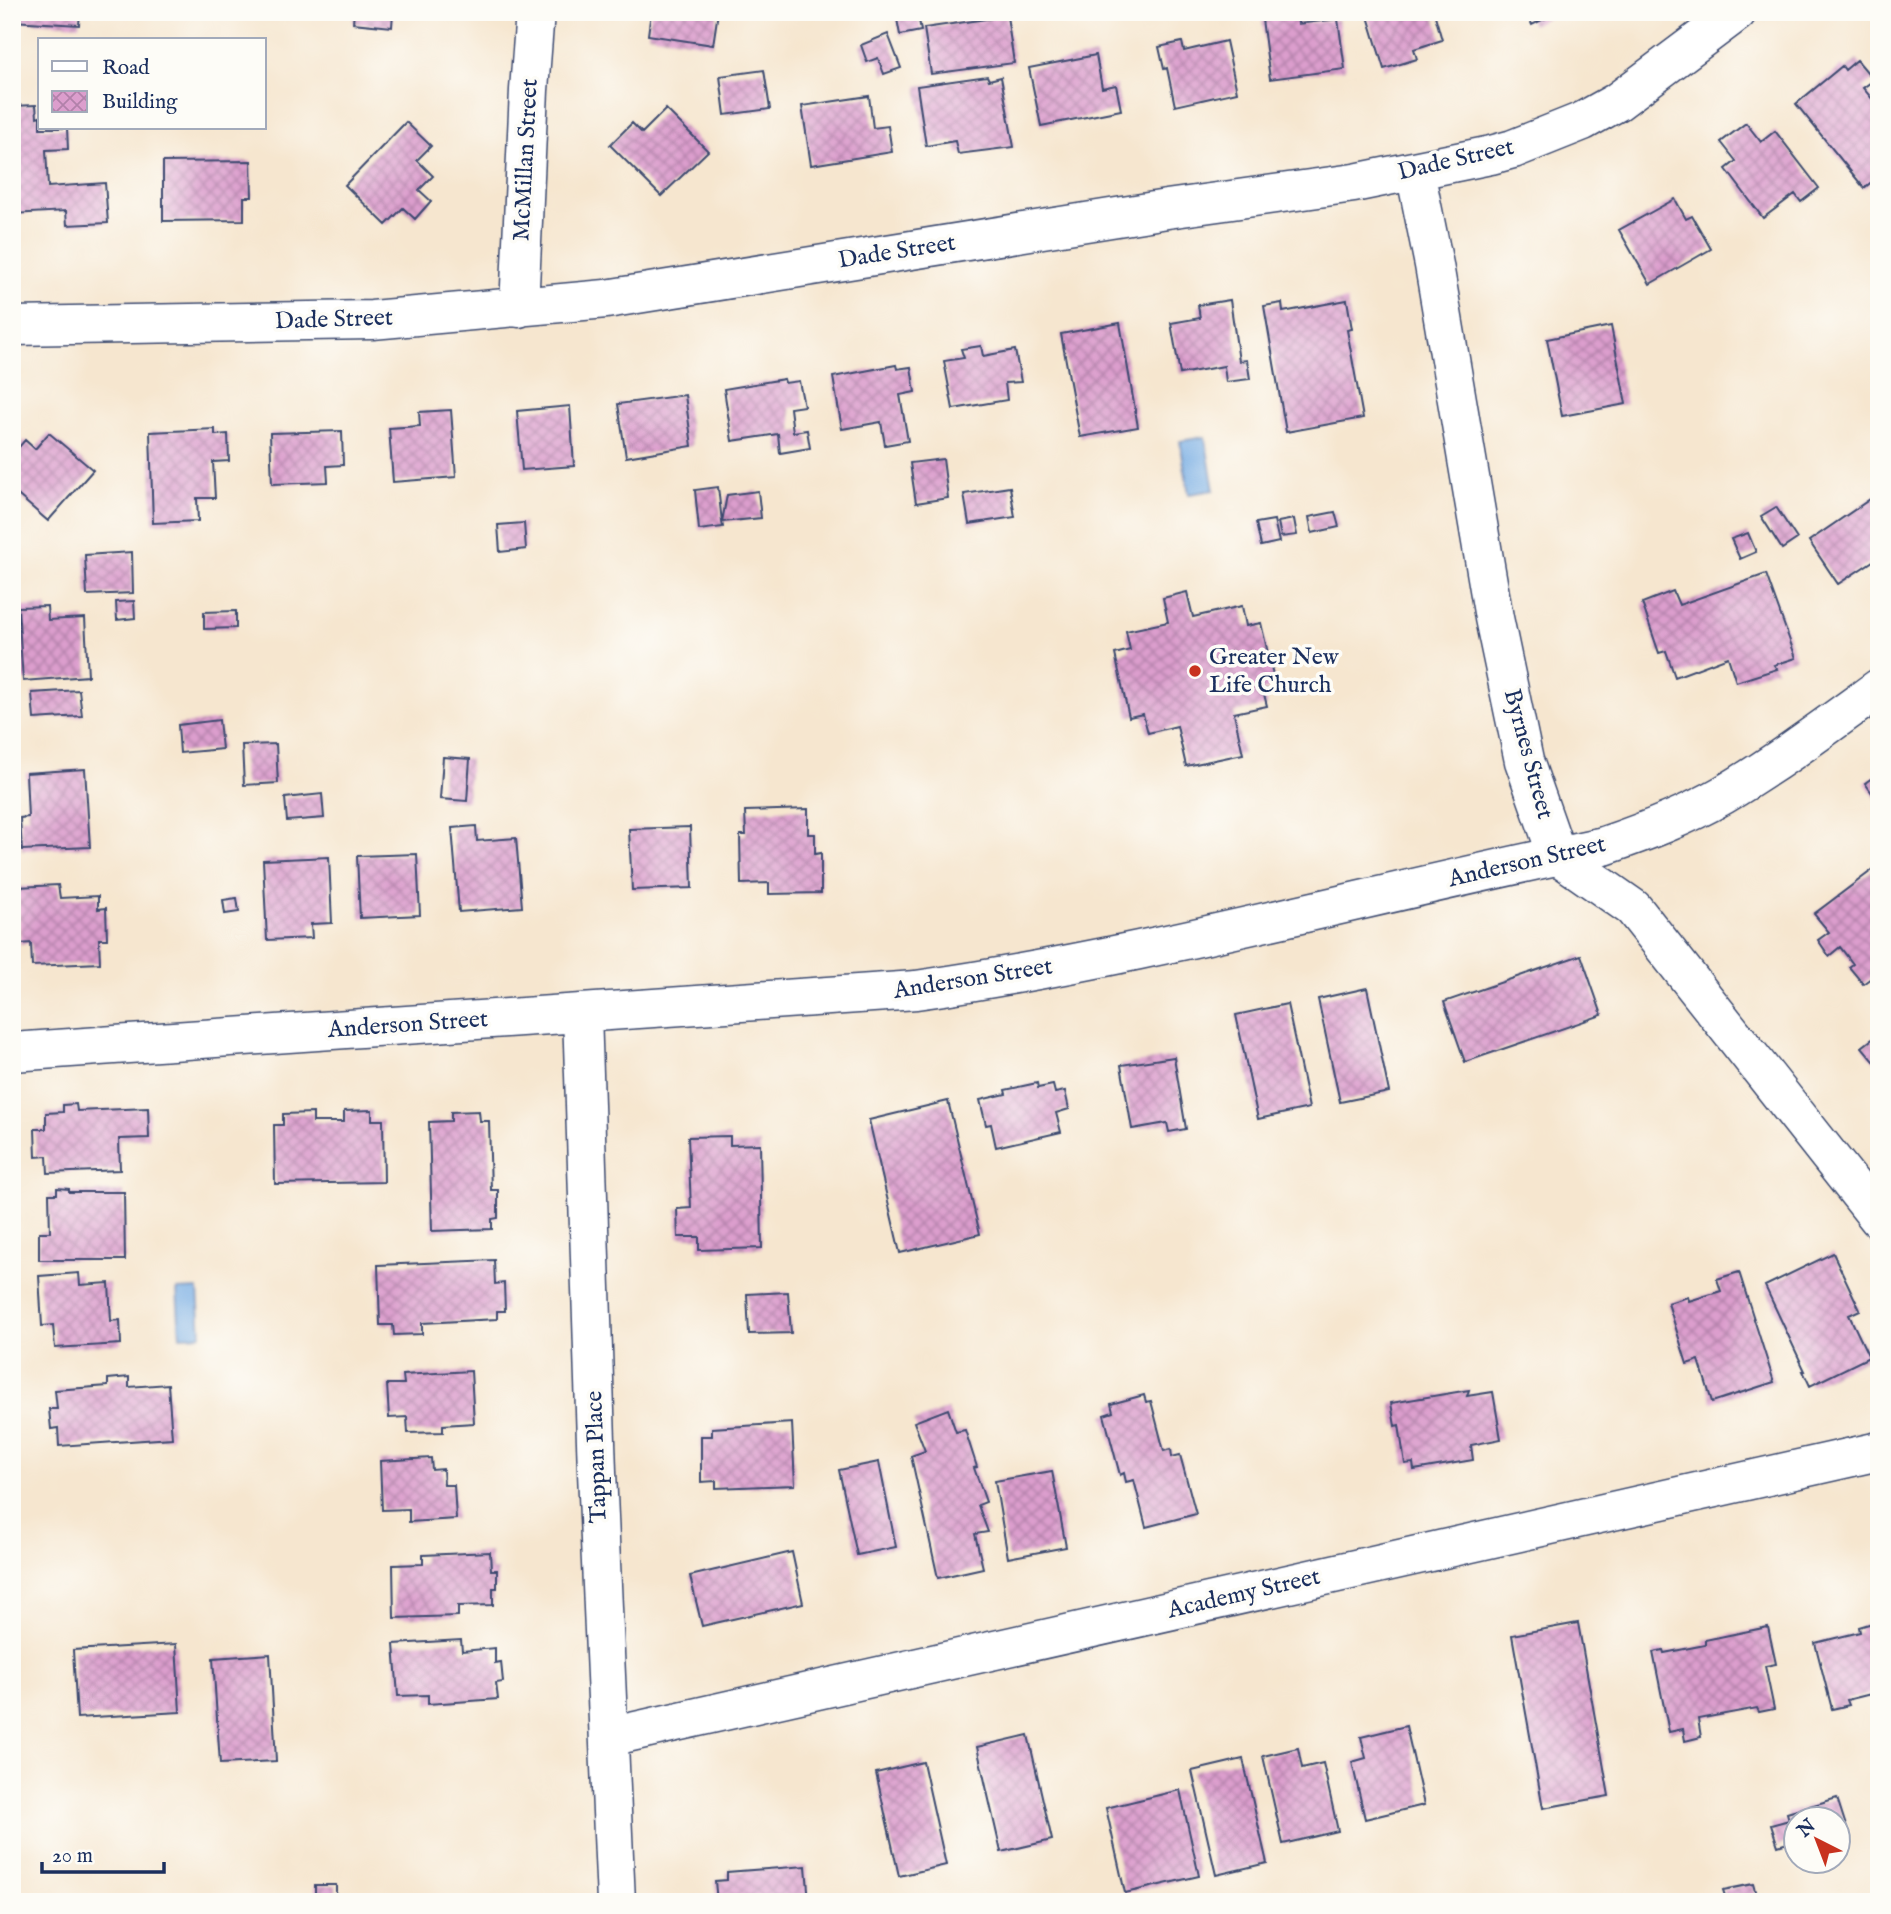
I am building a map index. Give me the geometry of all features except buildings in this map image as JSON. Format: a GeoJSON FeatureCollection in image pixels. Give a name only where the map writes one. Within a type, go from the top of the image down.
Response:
{"type":"FeatureCollection","features":[{"type":"Feature","properties":{"kind":"street","name":"McMillan Street"},"geometry":{"type":"LineString","coordinates":[[520,308],[535,12]]}},
{"type":"Feature","properties":{"kind":"street","name":"Dade Street"},"geometry":{"type":"LineString","coordinates":[[12,326],[372,320],[520,308],[617,297],[1192,205],[1354,183],[1469,161],[1513,149],[1583,121],[1617,102],[1737,12]]}},
{"type":"Feature","properties":{"kind":"street","name":"Byrnes Street"},"geometry":{"type":"LineString","coordinates":[[1415,171],[1434,265],[1494,618],[1524,761],[1558,855]]}},
{"type":"Feature","properties":{"kind":"street","name":"Anderson Street"},"geometry":{"type":"LineString","coordinates":[[12,1052],[916,990],[994,979],[1114,956],[1604,846],[1642,833],[1712,801],[1773,764],[1879,688]]}},
{"type":"Feature","properties":{"kind":"street"},"geometry":{"type":"LineString","coordinates":[[1558,855],[1633,908],[1879,1219]]}},
{"type":"Feature","properties":{"kind":"street","name":"Tappan Place"},"geometry":{"type":"LineString","coordinates":[[582,1013],[597,1485],[616,1902]]}},
{"type":"Feature","properties":{"kind":"street","name":"Academy Street"},"geometry":{"type":"LineString","coordinates":[[609,1737],[1879,1451]]}},
{"type":"Feature","properties":{"kind":"water"},"geometry":{"type":"Polygon","coordinates":[[[1205,437],[1214,490],[1189,494],[1180,441],[1205,437]]]}},
{"type":"Feature","properties":{"kind":"water"},"geometry":{"type":"Polygon","coordinates":[[[198,1289],[201,1335],[180,1336],[177,1290],[198,1289]]]}},
{"type":"Feature","properties":{"kind":"place","name":"Greater New Life Church"},"geometry":{"type":"Point","coordinates":[1195,671]}}]}
